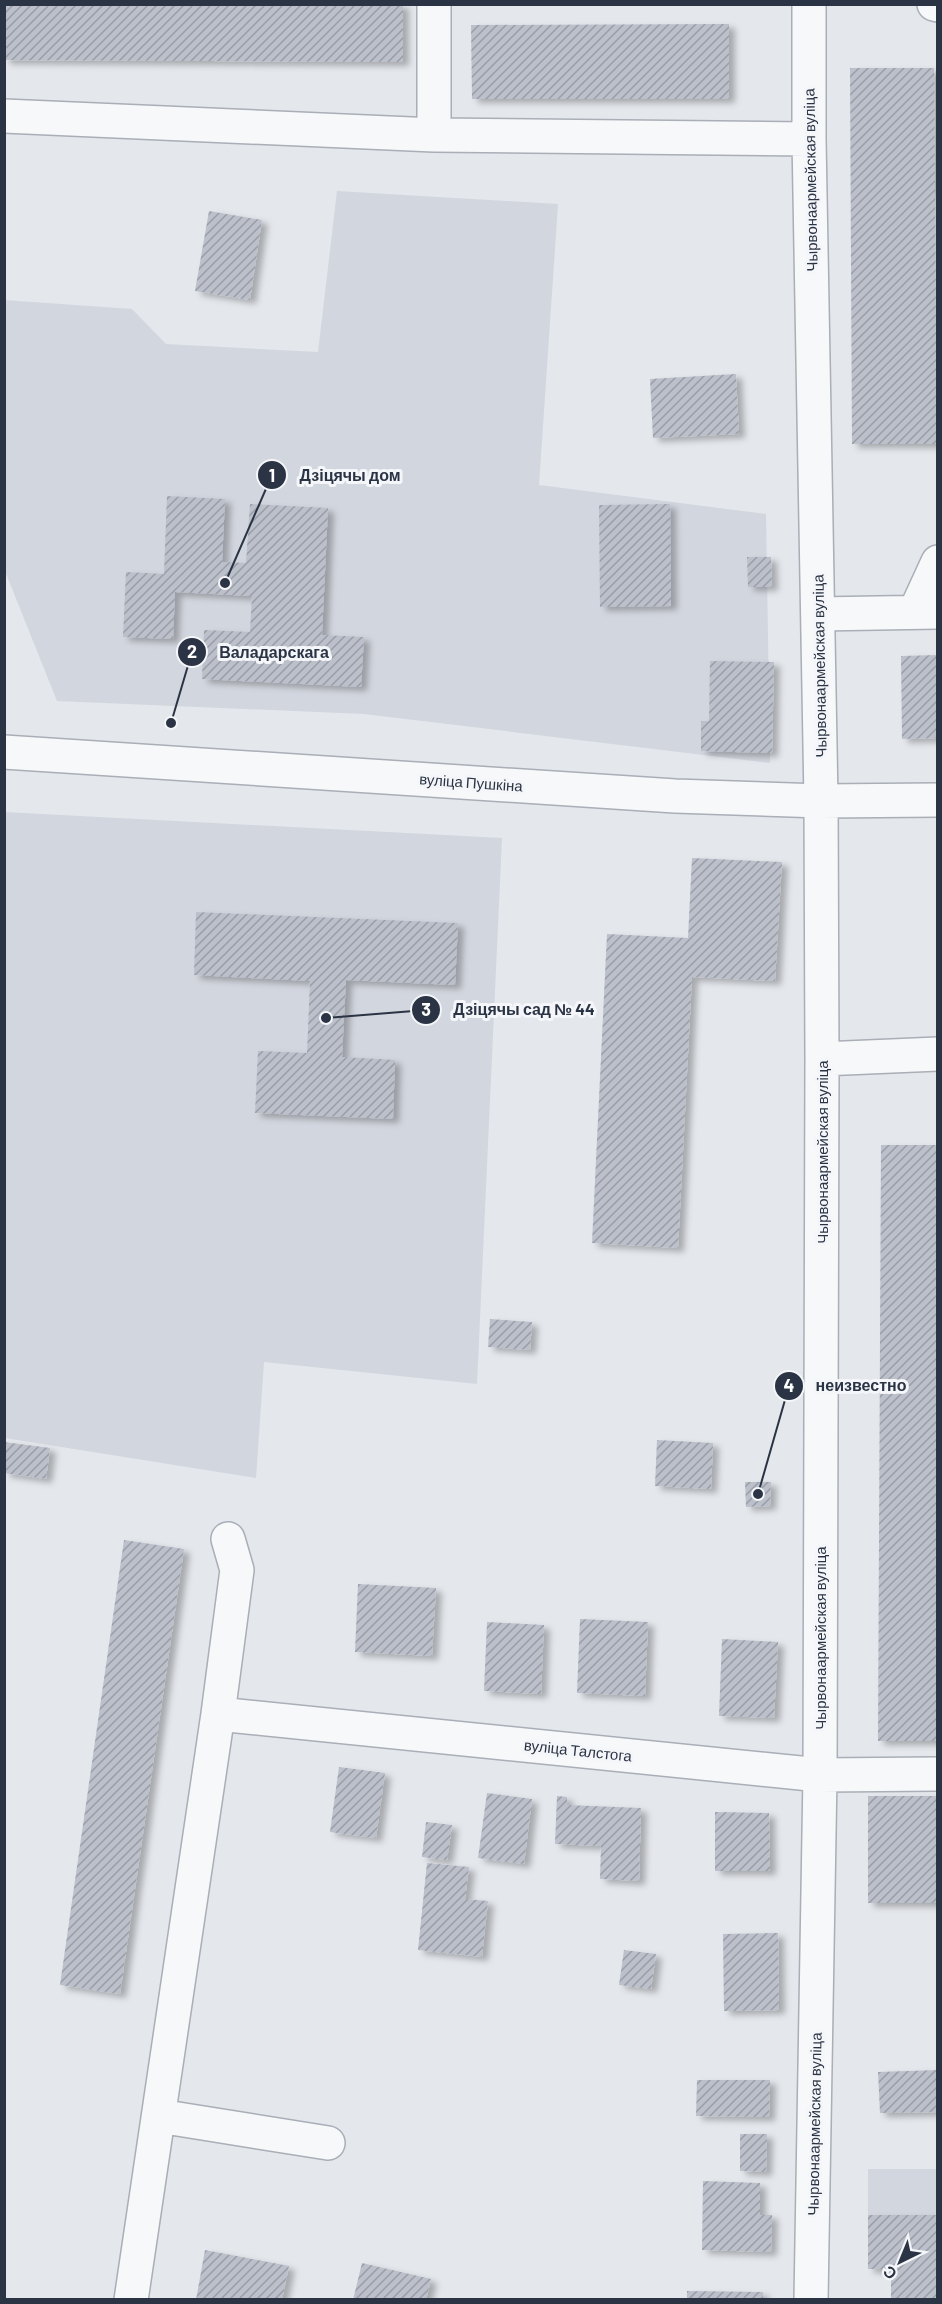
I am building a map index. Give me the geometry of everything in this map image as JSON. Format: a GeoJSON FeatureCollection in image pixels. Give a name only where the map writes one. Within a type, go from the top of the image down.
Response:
{"type":"FeatureCollection","features":[{"type":"Feature","properties":{"kind":"street"},"geometry":{"type":"LineString","coordinates":[[434,4],[434,135]]}},
{"type":"Feature","properties":{"kind":"street","name":"Чырвонаармейская вуліца"},"geometry":{"type":"LineString","coordinates":[[809,4],[809,139],[821,801],[822,1059],[820,1774],[811,2300]]}},
{"type":"Feature","properties":{"kind":"street"},"geometry":{"type":"LineString","coordinates":[[4,117],[434,135],[809,139]]}},
{"type":"Feature","properties":{"kind":"street"},"geometry":{"type":"LineString","coordinates":[[818,614],[926,612],[938,562]]}},
{"type":"Feature","properties":{"kind":"street","name":"вуліца Пушкіна"},"geometry":{"type":"LineString","coordinates":[[4,752],[675,796],[821,801],[938,800]]}},
{"type":"Feature","properties":{"kind":"street"},"geometry":{"type":"LineString","coordinates":[[822,1059],[938,1054]]}},
{"type":"Feature","properties":{"kind":"street"},"geometry":{"type":"LineString","coordinates":[[131,2300],[218,1714],[237,1570],[228,1539]]}},
{"type":"Feature","properties":{"kind":"street","name":"вуліца Талстога"},"geometry":{"type":"LineString","coordinates":[[218,1714],[820,1774],[938,1774]]}},
{"type":"Feature","properties":{"kind":"street"},"geometry":{"type":"LineString","coordinates":[[159,2116],[328,2143]]}},
{"type":"Feature","properties":{"kind":"shaded area"},"geometry":{"type":"Polygon","coordinates":[[[337,191],[558,204],[539,485],[766,514],[770,763],[364,714],[57,701],[5,571],[4,300],[132,309],[166,344],[318,352],[337,191]]]}},
{"type":"Feature","properties":{"kind":"shaded area"},"geometry":{"type":"Polygon","coordinates":[[[4,812],[502,838],[477,1384],[264,1362],[256,1478],[5,1438],[4,812]]]}},
{"type":"Feature","properties":{"kind":"shaded area"},"geometry":{"type":"Polygon","coordinates":[[[868,2169],[937,2169],[937,2215],[868,2215],[868,2169]]]}},
{"type":"Feature","properties":{"kind":"building"},"geometry":{"type":"Polygon","coordinates":[[[4,4],[403,4],[403,62],[4,60],[4,4]]]}},
{"type":"Feature","properties":{"kind":"building"},"geometry":{"type":"Polygon","coordinates":[[[729,24],[729,99],[472,99],[471,25],[729,24]]]}},
{"type":"Feature","properties":{"kind":"building"},"geometry":{"type":"Polygon","coordinates":[[[850,68],[934,68],[937,444],[852,444],[850,68]]]}},
{"type":"Feature","properties":{"kind":"building"},"geometry":{"type":"Polygon","coordinates":[[[209,211],[262,220],[250,300],[195,291],[209,211]]]}},
{"type":"Feature","properties":{"kind":"building"},"geometry":{"type":"Polygon","coordinates":[[[736,374],[739,434],[653,438],[650,379],[736,374]]]}},
{"type":"Feature","properties":{"kind":"building"},"geometry":{"type":"Polygon","coordinates":[[[167,496],[225,499],[222,562],[246,563],[250,504],[328,508],[322,635],[364,637],[361,687],[202,679],[204,630],[250,632],[252,596],[175,592],[173,639],[123,637],[126,572],[164,574],[167,496]]]}},
{"type":"Feature","properties":{"kind":"building"},"geometry":{"type":"Polygon","coordinates":[[[670,504],[671,606],[600,607],[599,505],[670,504]]]}},
{"type":"Feature","properties":{"kind":"building"},"geometry":{"type":"Polygon","coordinates":[[[747,557],[771,557],[772,587],[748,587],[747,557]]]}},
{"type":"Feature","properties":{"kind":"building"},"geometry":{"type":"Polygon","coordinates":[[[938,655],[938,738],[902,739],[901,656],[938,655]]]}},
{"type":"Feature","properties":{"kind":"building"},"geometry":{"type":"Polygon","coordinates":[[[710,661],[774,662],[772,753],[701,751],[701,721],[709,721],[710,661]]]}},
{"type":"Feature","properties":{"kind":"building"},"geometry":{"type":"Polygon","coordinates":[[[692,858],[782,862],[775,981],[692,977],[678,1248],[592,1243],[607,934],[688,938],[692,858]]]}},
{"type":"Feature","properties":{"kind":"building"},"geometry":{"type":"Polygon","coordinates":[[[196,912],[458,923],[455,985],[346,980],[342,1057],[395,1060],[393,1119],[255,1113],[258,1051],[307,1053],[310,981],[194,975],[196,912]]]}},
{"type":"Feature","properties":{"kind":"building"},"geometry":{"type":"Polygon","coordinates":[[[881,1145],[938,1145],[938,1741],[878,1741],[881,1145]]]}},
{"type":"Feature","properties":{"kind":"building"},"geometry":{"type":"Polygon","coordinates":[[[490,1319],[532,1322],[530,1350],[488,1347],[490,1319]]]}},
{"type":"Feature","properties":{"kind":"building"},"geometry":{"type":"Polygon","coordinates":[[[657,1440],[713,1443],[711,1489],[655,1486],[657,1440]]]}},
{"type":"Feature","properties":{"kind":"building"},"geometry":{"type":"Polygon","coordinates":[[[4,1442],[50,1448],[46,1479],[4,1473],[4,1442]]]}},
{"type":"Feature","properties":{"kind":"building"},"geometry":{"type":"Polygon","coordinates":[[[745,1482],[771,1482],[770,1506],[746,1507],[745,1482]]]}},
{"type":"Feature","properties":{"kind":"building"},"geometry":{"type":"Polygon","coordinates":[[[124,1540],[184,1549],[120,1994],[60,1985],[124,1540]]]}},
{"type":"Feature","properties":{"kind":"building"},"geometry":{"type":"Polygon","coordinates":[[[358,1584],[436,1588],[432,1656],[355,1652],[358,1584]]]}},
{"type":"Feature","properties":{"kind":"building"},"geometry":{"type":"Polygon","coordinates":[[[580,1619],[648,1622],[645,1696],[577,1693],[580,1619]]]}},
{"type":"Feature","properties":{"kind":"building"},"geometry":{"type":"Polygon","coordinates":[[[487,1622],[544,1625],[541,1694],[484,1691],[487,1622]]]}},
{"type":"Feature","properties":{"kind":"building"},"geometry":{"type":"Polygon","coordinates":[[[722,1639],[778,1642],[774,1718],[719,1716],[722,1639]]]}},
{"type":"Feature","properties":{"kind":"building"},"geometry":{"type":"Polygon","coordinates":[[[339,1767],[385,1773],[376,1838],[330,1832],[339,1767]]]}},
{"type":"Feature","properties":{"kind":"building"},"geometry":{"type":"Polygon","coordinates":[[[487,1793],[532,1799],[524,1864],[478,1858],[487,1793]]]}},
{"type":"Feature","properties":{"kind":"building"},"geometry":{"type":"Polygon","coordinates":[[[557,1796],[567,1797],[567,1805],[641,1808],[639,1881],[600,1879],[601,1846],[555,1844],[557,1796]]]}},
{"type":"Feature","properties":{"kind":"building"},"geometry":{"type":"Polygon","coordinates":[[[868,1796],[938,1796],[938,1903],[868,1903],[868,1796]]]}},
{"type":"Feature","properties":{"kind":"building"},"geometry":{"type":"Polygon","coordinates":[[[715,1812],[769,1813],[770,1871],[715,1871],[715,1812]]]}},
{"type":"Feature","properties":{"kind":"building"},"geometry":{"type":"Polygon","coordinates":[[[426,1822],[452,1825],[447,1860],[422,1857],[426,1822]]]}},
{"type":"Feature","properties":{"kind":"building"},"geometry":{"type":"Polygon","coordinates":[[[427,1863],[469,1867],[465,1899],[488,1901],[482,1957],[418,1950],[427,1863]]]}},
{"type":"Feature","properties":{"kind":"building"},"geometry":{"type":"Polygon","coordinates":[[[778,1933],[779,2010],[724,2011],[723,1934],[778,1933]]]}},
{"type":"Feature","properties":{"kind":"building"},"geometry":{"type":"Polygon","coordinates":[[[624,1950],[656,1954],[651,1989],[619,1985],[624,1950]]]}},
{"type":"Feature","properties":{"kind":"building"},"geometry":{"type":"Polygon","coordinates":[[[938,2070],[938,2112],[880,2113],[878,2072],[938,2070]]]}},
{"type":"Feature","properties":{"kind":"building"},"geometry":{"type":"Polygon","coordinates":[[[697,2080],[770,2080],[769,2117],[696,2116],[697,2080]]]}},
{"type":"Feature","properties":{"kind":"building"},"geometry":{"type":"Polygon","coordinates":[[[740,2134],[767,2134],[766,2172],[740,2171],[740,2134]]]}},
{"type":"Feature","properties":{"kind":"building"},"geometry":{"type":"Polygon","coordinates":[[[703,2181],[760,2183],[760,2215],[772,2215],[771,2252],[702,2250],[703,2181]]]}},
{"type":"Feature","properties":{"kind":"building"},"geometry":{"type":"Polygon","coordinates":[[[868,2215],[938,2215],[938,2300],[891,2300],[891,2269],[868,2269],[868,2215]]]}},
{"type":"Feature","properties":{"kind":"building"},"geometry":{"type":"Polygon","coordinates":[[[205,2250],[289,2266],[282,2300],[196,2300],[205,2250]]]}},
{"type":"Feature","properties":{"kind":"building"},"geometry":{"type":"Polygon","coordinates":[[[362,2263],[431,2279],[426,2300],[353,2300],[362,2263]]]}},
{"type":"Feature","properties":{"kind":"building"},"geometry":{"type":"Polygon","coordinates":[[[687,2291],[763,2292],[763,2300],[687,2300],[687,2291]]]}},
{"type":"Feature","properties":{"kind":"place","name":"Дзіцячы дом"},"geometry":{"type":"Point","coordinates":[225,583]}},
{"type":"Feature","properties":{"kind":"place","name":"Валадарскага"},"geometry":{"type":"Point","coordinates":[171,723]}},
{"type":"Feature","properties":{"kind":"place","name":"Дзіцячы сад № 44"},"geometry":{"type":"Point","coordinates":[326,1018]}},
{"type":"Feature","properties":{"kind":"place","name":"неизвестно"},"geometry":{"type":"Point","coordinates":[758,1494]}}]}
